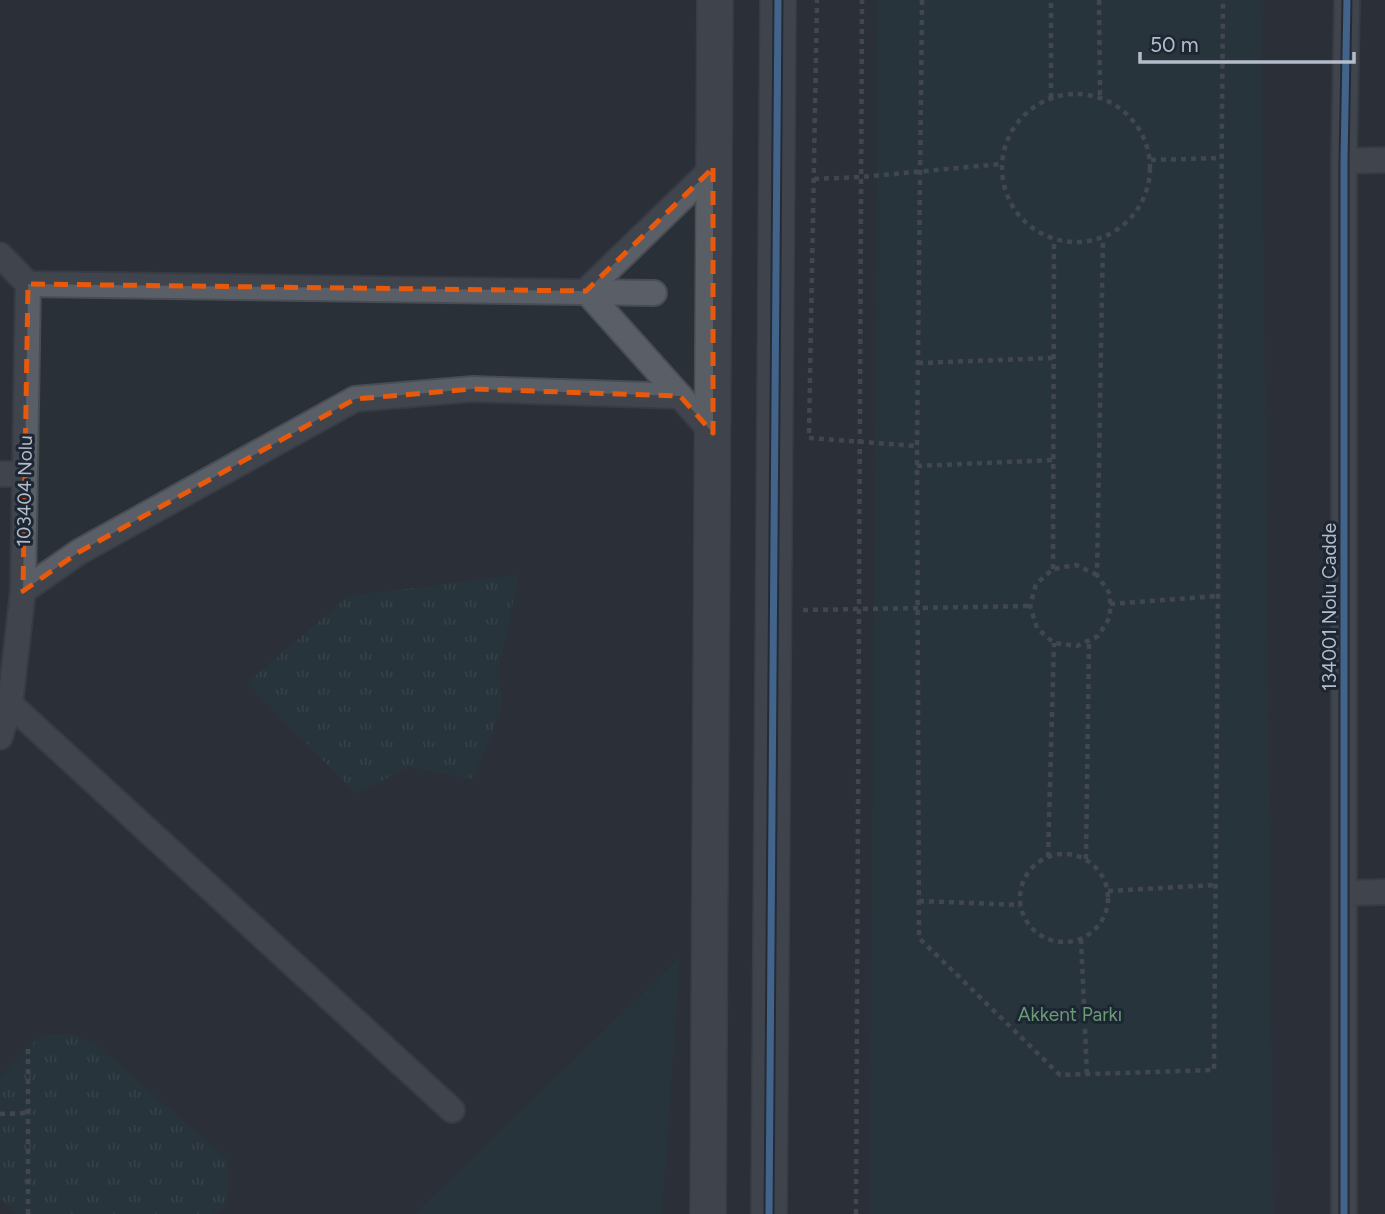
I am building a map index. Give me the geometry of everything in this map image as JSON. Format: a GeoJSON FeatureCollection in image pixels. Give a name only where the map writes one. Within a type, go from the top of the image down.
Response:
{"type":"FeatureCollection","features":[{"type":"Feature","properties":{"kind":"street"},"geometry":{"type":"LineString","coordinates":[[708,1214],[715,0]]}},
{"type":"Feature","properties":{"kind":"street"},"geometry":{"type":"LineString","coordinates":[[769,1214],[778,0]]}},
{"type":"Feature","properties":{"kind":"street","name":"134001 Nolu Cadde"},"geometry":{"type":"LineString","coordinates":[[1344,1214],[1344,161],[1347,0]]}},
{"type":"Feature","properties":{"kind":"street"},"geometry":{"type":"LineString","coordinates":[[1344,161],[1385,160]]}},
{"type":"Feature","properties":{"kind":"street"},"geometry":{"type":"LineString","coordinates":[[586,291],[713,168]]}},
{"type":"Feature","properties":{"kind":"street"},"geometry":{"type":"LineString","coordinates":[[0,255],[28,284],[654,293]]}},
{"type":"Feature","properties":{"kind":"street","name":"103404 Nolu"},"geometry":{"type":"LineString","coordinates":[[0,737],[10,704],[23,591],[12,474],[28,284]]}},
{"type":"Feature","properties":{"kind":"street"},"geometry":{"type":"LineString","coordinates":[[586,291],[713,433]]}},
{"type":"Feature","properties":{"kind":"street"},"geometry":{"type":"LineString","coordinates":[[23,591],[79,552],[355,400],[472,389],[680,396]]}},
{"type":"Feature","properties":{"kind":"street"},"geometry":{"type":"LineString","coordinates":[[10,704],[452,1110]]}},
{"type":"Feature","properties":{"kind":"street"},"geometry":{"type":"LineString","coordinates":[[1345,892],[1385,892]]}},
{"type":"Feature","properties":{"kind":"path"},"geometry":{"type":"LineString","coordinates":[[856,1214],[862,0]]}},
{"type":"Feature","properties":{"kind":"path"},"geometry":{"type":"LineString","coordinates":[[922,0],[918,363],[919,938],[1059,1075],[1214,1070],[1223,0]]}},
{"type":"Feature","properties":{"kind":"path"},"geometry":{"type":"LineString","coordinates":[[1051,0],[1051,98]]}},
{"type":"Feature","properties":{"kind":"path"},"geometry":{"type":"LineString","coordinates":[[1099,0],[1100,97]]}},
{"type":"Feature","properties":{"kind":"path"},"geometry":{"type":"LineString","coordinates":[[1062,94],[1100,97],[1130,115],[1144,136],[1151,160],[1150,184],[1141,207],[1124,226],[1103,238],[1079,243],[1054,239],[1032,228],[1015,210],[1004,188],[1001,164],[1007,140],[1020,119],[1039,103],[1062,94]]}},
{"type":"Feature","properties":{"kind":"path"},"geometry":{"type":"LineString","coordinates":[[1151,160],[1221,158]]}},
{"type":"Feature","properties":{"kind":"path"},"geometry":{"type":"LineString","coordinates":[[814,178],[861,177],[1001,164]]}},
{"type":"Feature","properties":{"kind":"path"},"geometry":{"type":"LineString","coordinates":[[1097,575],[1103,238]]}},
{"type":"Feature","properties":{"kind":"path"},"geometry":{"type":"LineString","coordinates":[[1054,239],[1054,569]]}},
{"type":"Feature","properties":{"kind":"path"},"geometry":{"type":"LineString","coordinates":[[918,363],[1054,358]]}},
{"type":"Feature","properties":{"kind":"path"},"geometry":{"type":"LineString","coordinates":[[809,438],[918,446]]}},
{"type":"Feature","properties":{"kind":"path"},"geometry":{"type":"LineString","coordinates":[[918,466],[1054,460]]}},
{"type":"Feature","properties":{"kind":"path"},"geometry":{"type":"LineString","coordinates":[[1076,565],[1097,575],[1110,594],[1110,617],[1098,636],[1077,646],[1054,643],[1037,628],[1030,606],[1036,584],[1054,569],[1076,565]]}},
{"type":"Feature","properties":{"kind":"path"},"geometry":{"type":"LineString","coordinates":[[1110,604],[1218,596]]}},
{"type":"Feature","properties":{"kind":"path"},"geometry":{"type":"LineString","coordinates":[[774,607],[806,611],[1030,606]]}},
{"type":"Feature","properties":{"kind":"path"},"geometry":{"type":"LineString","coordinates":[[1086,859],[1089,640]]}},
{"type":"Feature","properties":{"kind":"path"},"geometry":{"type":"LineString","coordinates":[[1048,857],[1054,643]]}},
{"type":"Feature","properties":{"kind":"path"},"geometry":{"type":"LineString","coordinates":[[1067,854],[1086,859],[1101,873],[1108,891],[1107,910],[1097,928],[1081,939],[1062,942],[1043,936],[1028,923],[1021,905],[1022,885],[1032,868],[1048,857],[1067,854]]}},
{"type":"Feature","properties":{"kind":"path"},"geometry":{"type":"LineString","coordinates":[[1108,891],[1215,885]]}},
{"type":"Feature","properties":{"kind":"path"},"geometry":{"type":"LineString","coordinates":[[919,901],[1021,905]]}},
{"type":"Feature","properties":{"kind":"path"},"geometry":{"type":"LineString","coordinates":[[1081,939],[1087,1074]]}},
{"type":"Feature","properties":{"kind":"path"},"geometry":{"type":"LineString","coordinates":[[28,1049],[28,1214]]}},
{"type":"Feature","properties":{"kind":"path"},"geometry":{"type":"LineString","coordinates":[[0,1114],[28,1113]]}},
{"type":"Feature","properties":{"kind":"highlighted area"},"geometry":{"type":"Polygon","coordinates":[[[713,168],[713,433],[680,396],[473,389],[355,399],[79,552],[23,591],[28,284],[586,291],[713,168]]]}},
{"type":"Feature","properties":{"kind":"green space","name":"Akkent Parkı"},"geometry":{"type":"Polygon","coordinates":[[[878,0],[1261,0],[1273,1214],[870,1214],[878,0]]]}},
{"type":"Feature","properties":{"kind":"green space"},"geometry":{"type":"Polygon","coordinates":[[[519,575],[499,666],[502,708],[473,779],[409,767],[356,794],[247,683],[348,596],[519,575]]]}},
{"type":"Feature","properties":{"kind":"green space"},"geometry":{"type":"Polygon","coordinates":[[[680,957],[662,1214],[415,1214],[680,957]]]}},
{"type":"Feature","properties":{"kind":"green space"},"geometry":{"type":"Polygon","coordinates":[[[71,1033],[95,1044],[228,1160],[228,1205],[213,1214],[18,1214],[0,1199],[0,1077],[36,1040],[43,1036],[71,1033]]]}},
{"type":"Feature","properties":{"kind":"cycle path"},"geometry":{"type":"LineString","coordinates":[[769,1214],[778,0]]}},
{"type":"Feature","properties":{"kind":"cycle path"},"geometry":{"type":"LineString","coordinates":[[1344,1214],[1344,161],[1347,0]]}}]}
